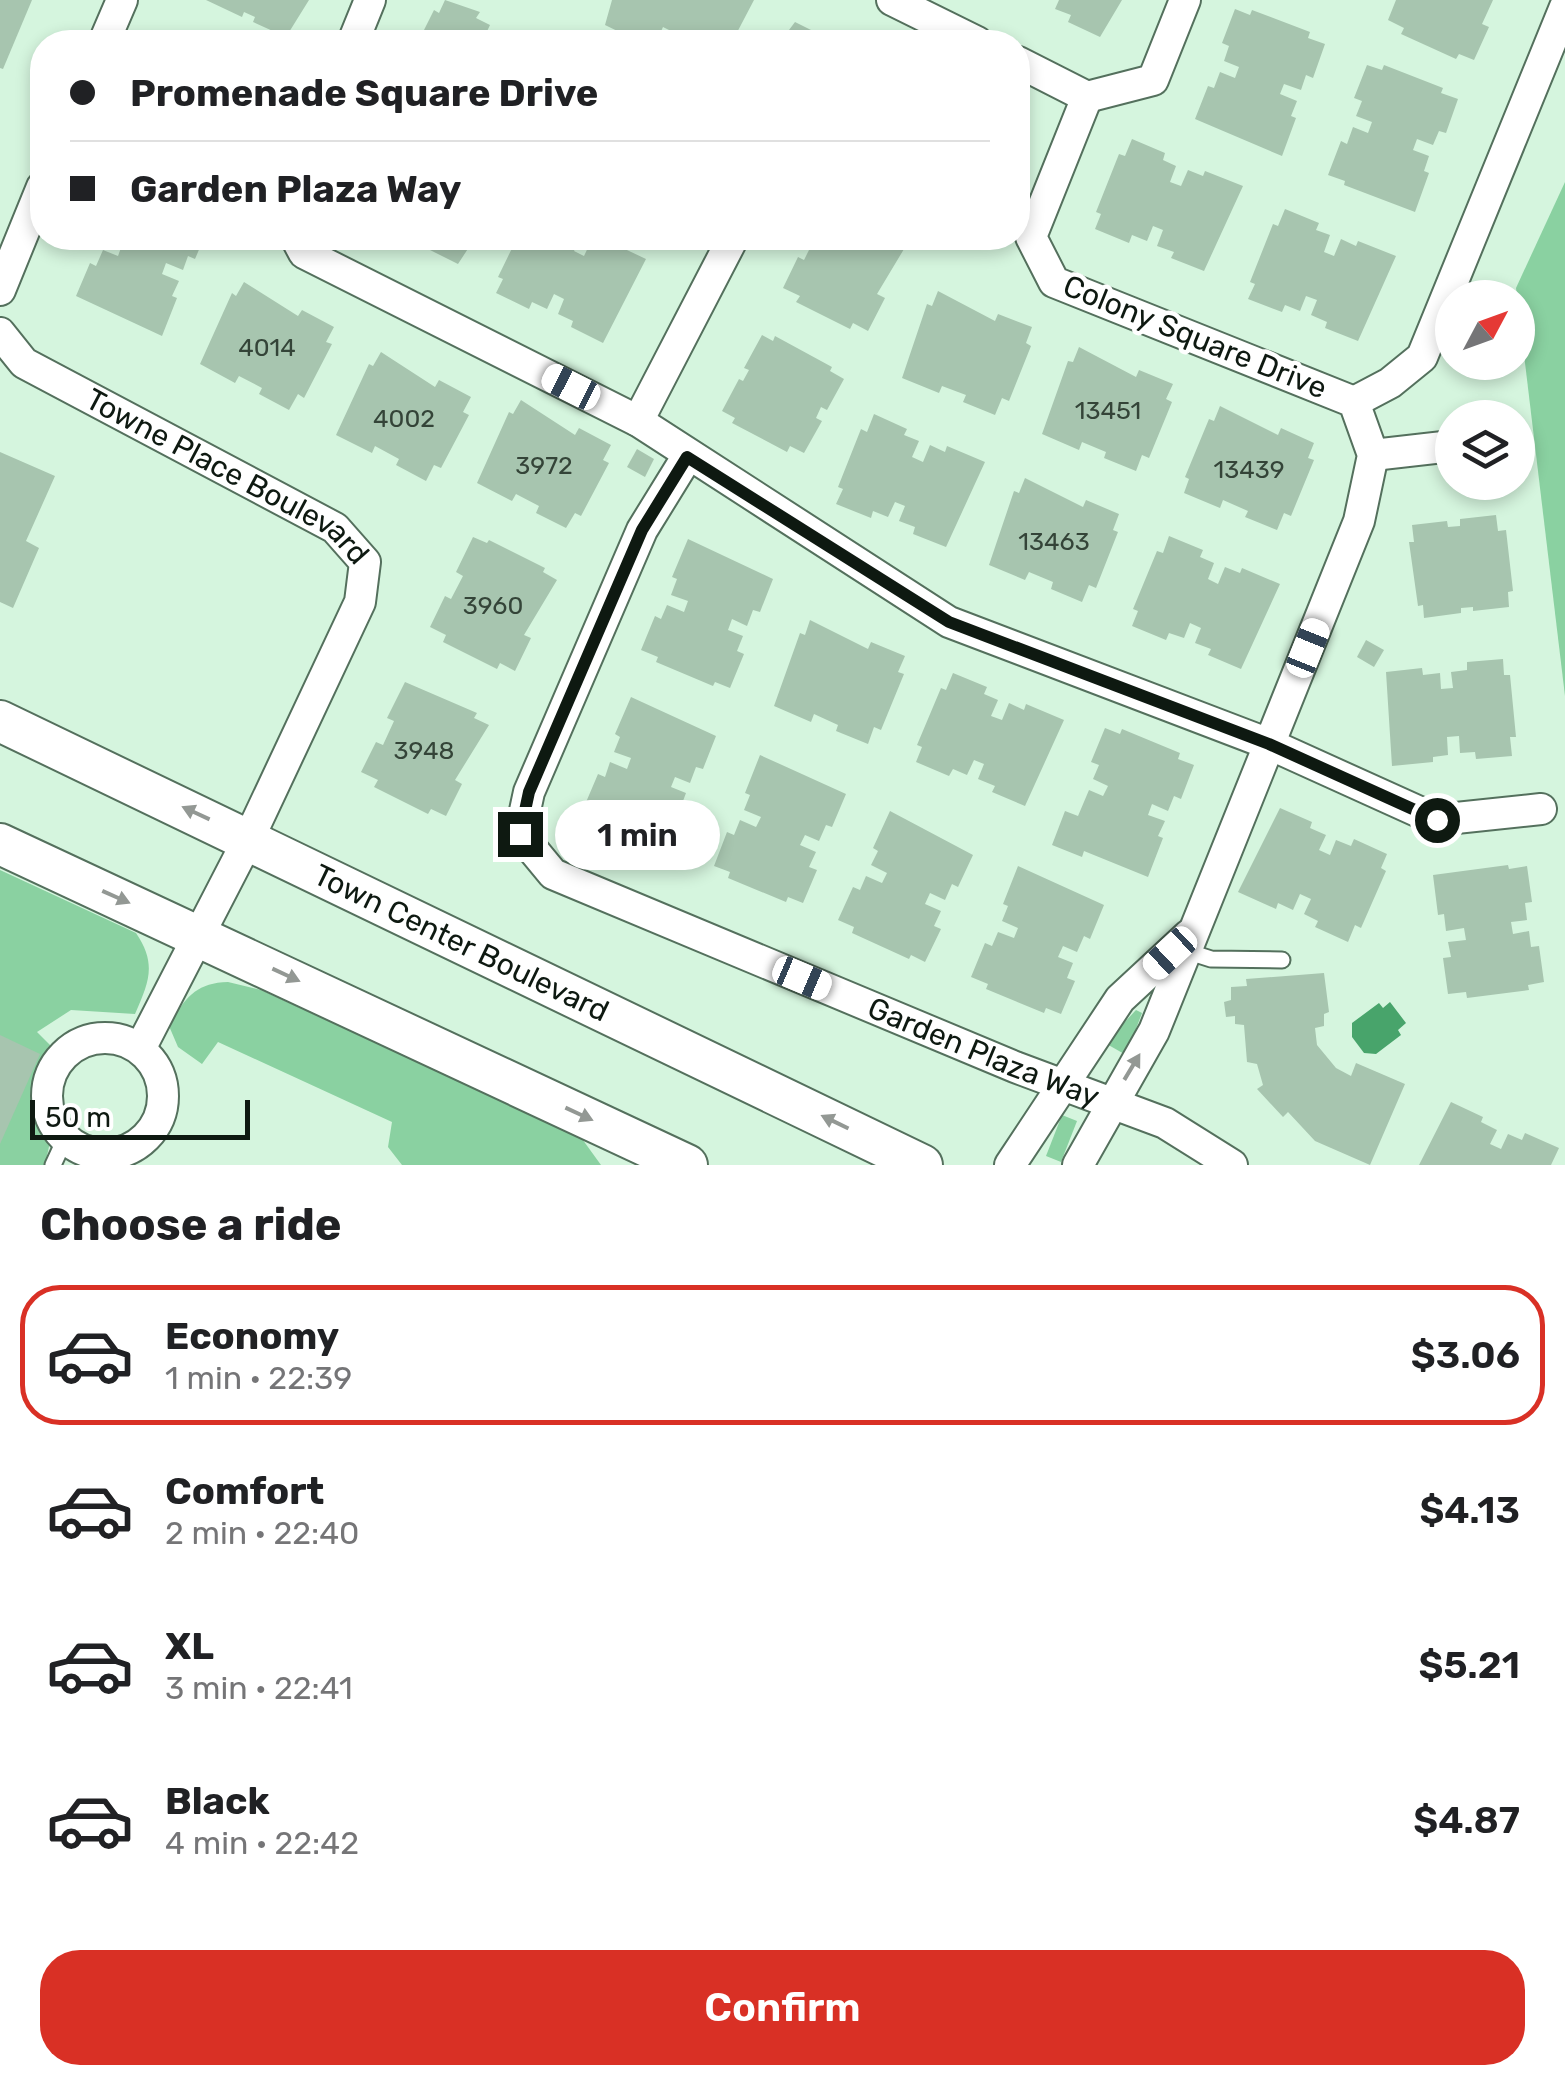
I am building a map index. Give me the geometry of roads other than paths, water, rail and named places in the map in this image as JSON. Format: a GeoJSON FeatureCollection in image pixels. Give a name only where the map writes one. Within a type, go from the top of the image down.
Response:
{"type":"FeatureCollection","features":[{"type":"Feature","properties":{"kind":"main road","name":"Town Center Boulevard"},"geometry":{"type":"LineString","coordinates":[[0,720],[922,1165]]}},
{"type":"Feature","properties":{"kind":"main road"},"geometry":{"type":"LineString","coordinates":[[0,844],[198,934],[636,1148],[687,1165]]}},
{"type":"Feature","properties":{"kind":"street"},"geometry":{"type":"LineString","coordinates":[[109,30],[122,0]]}},
{"type":"Feature","properties":{"kind":"street"},"geometry":{"type":"LineString","coordinates":[[358,30],[370,0]]}},
{"type":"Feature","properties":{"kind":"street"},"geometry":{"type":"LineString","coordinates":[[892,0],[953,30]]}},
{"type":"Feature","properties":{"kind":"street"},"geometry":{"type":"LineString","coordinates":[[1030,68],[1087,97],[1153,80],[1185,0]]}},
{"type":"Feature","properties":{"kind":"street","name":"Colony Square Drive"},"geometry":{"type":"LineString","coordinates":[[1354,402],[1390,383],[1422,357],[1565,6]]}},
{"type":"Feature","properties":{"kind":"street","name":"Colony Square Drive"},"geometry":{"type":"LineString","coordinates":[[1087,97],[1031,238],[1054,282],[1354,402],[1373,455]]}},
{"type":"Feature","properties":{"kind":"street"},"geometry":{"type":"LineString","coordinates":[[0,290],[30,216]]}},
{"type":"Feature","properties":{"kind":"street"},"geometry":{"type":"LineString","coordinates":[[303,250],[638,421],[687,457],[949,622],[1269,744],[1437,820],[1540,809]]}},
{"type":"Feature","properties":{"kind":"street"},"geometry":{"type":"LineString","coordinates":[[638,421],[727,250]]}},
{"type":"Feature","properties":{"kind":"street","name":"Towne Place Boulevard"},"geometry":{"type":"LineString","coordinates":[[0,333],[24,364],[335,528],[365,562],[360,602],[249,838],[140,1049]]}},
{"type":"Feature","properties":{"kind":"street"},"geometry":{"type":"LineString","coordinates":[[1078,1165],[1154,1031],[1359,520],[1373,455],[1435,448]]}},
{"type":"Feature","properties":{"kind":"street","name":"Garden Plaza Way"},"geometry":{"type":"LineString","coordinates":[[687,457],[642,530],[529,792],[520,834],[553,874],[1060,1085],[1165,1122],[1232,1165]]}},
{"type":"Feature","properties":{"kind":"street"},"geometry":{"type":"LineString","coordinates":[[1010,1165],[1120,999],[1190,940]]}},
{"type":"Feature","properties":{"kind":"street"},"geometry":{"type":"LineString","coordinates":[[102,1037],[140,1049],[153,1062],[163,1098],[150,1133],[118,1153],[59,1152],[47,1104],[47,1085],[66,1051],[102,1037]]}},
{"type":"Feature","properties":{"kind":"lane"},"geometry":{"type":"LineString","coordinates":[[1190,940],[1211,958],[1282,960]]}}]}
